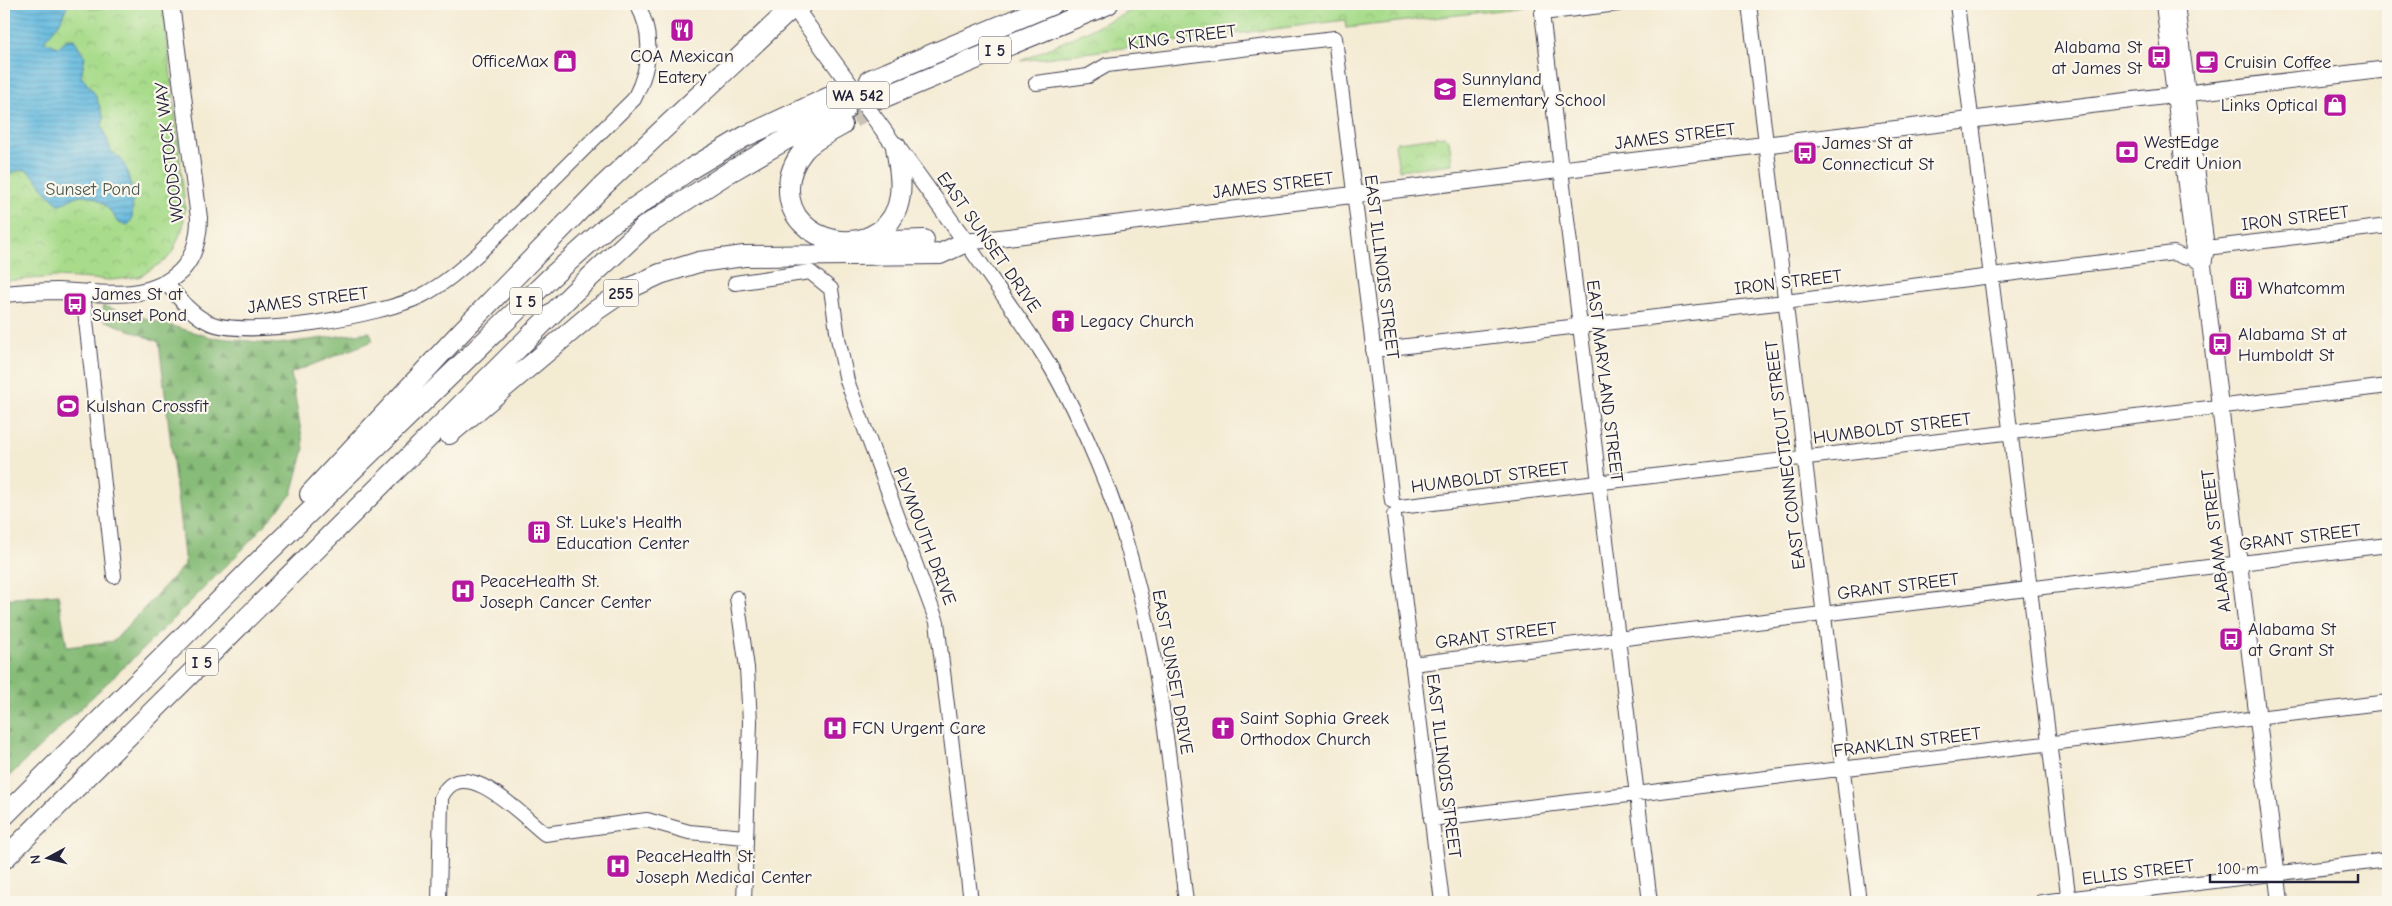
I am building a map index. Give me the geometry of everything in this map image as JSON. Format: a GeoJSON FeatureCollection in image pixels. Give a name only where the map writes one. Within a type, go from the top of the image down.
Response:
{"type":"FeatureCollection","features":[{"type":"Feature","properties":{"kind":"highway","name":"I 5"},"geometry":{"type":"LineString","coordinates":[[870,80],[1053,4]]}},
{"type":"Feature","properties":{"kind":"highway","name":"I 5"},"geometry":{"type":"LineString","coordinates":[[882,98],[1108,4]]}},
{"type":"Feature","properties":{"kind":"highway"},"geometry":{"type":"LineString","coordinates":[[259,561],[276,531],[461,332],[604,186],[794,5]]}},
{"type":"Feature","properties":{"kind":"highway","name":"I 5"},"geometry":{"type":"LineString","coordinates":[[4,816],[259,561],[550,278],[608,226],[692,168],[744,137],[843,108]]}},
{"type":"Feature","properties":{"kind":"highway","name":"I 5"},"geometry":{"type":"LineString","coordinates":[[4,859],[573,292],[644,227],[728,173],[843,108]]}},
{"type":"Feature","properties":{"kind":"highway"},"geometry":{"type":"LineString","coordinates":[[843,108],[824,135],[805,150],[793,166],[789,182],[788,200],[795,216],[805,227],[819,236],[851,242],[940,240],[966,242]]}},
{"type":"Feature","properties":{"kind":"highway"},"geometry":{"type":"LineString","coordinates":[[851,242],[878,231],[892,217],[897,208],[900,186],[894,144]]}},
{"type":"Feature","properties":{"kind":"highway","name":"255"},"geometry":{"type":"LineString","coordinates":[[400,466],[421,458],[595,311],[626,290],[660,274],[699,262],[744,256],[940,254],[966,242]]}},
{"type":"Feature","properties":{"kind":"main road","name":"WOODSTOCK WAY"},"geometry":{"type":"LineString","coordinates":[[166,283],[190,260],[199,230],[172,4]]}},
{"type":"Feature","properties":{"kind":"main road","name":"ALABAMA STREET"},"geometry":{"type":"LineString","coordinates":[[2164,4],[2206,248],[2203,265],[2280,902]]}},
{"type":"Feature","properties":{"kind":"main road","name":"ALABAMA STREET"},"geometry":{"type":"LineString","coordinates":[[2176,4],[2181,94],[2194,250],[2203,265]]}},
{"type":"Feature","properties":{"kind":"main road","name":"EAST SUNSET DRIVE"},"geometry":{"type":"LineString","coordinates":[[794,5],[824,49],[966,242]]}},
{"type":"Feature","properties":{"kind":"main road","name":"JAMES STREET"},"geometry":{"type":"LineString","coordinates":[[966,242],[2388,69]]}},
{"type":"Feature","properties":{"kind":"main road"},"geometry":{"type":"LineString","coordinates":[[4,294],[47,291],[140,293],[166,283]]}},
{"type":"Feature","properties":{"kind":"street","name":"JAMES STREET"},"geometry":{"type":"LineString","coordinates":[[166,283],[185,304],[207,322],[223,327],[241,328],[327,321],[379,312],[422,296],[460,270],[479,253],[634,100],[645,75],[649,47],[645,22],[637,4]]}},
{"type":"Feature","properties":{"kind":"street","name":"EAST MARYLAND STREET"},"geometry":{"type":"LineString","coordinates":[[1618,4],[1542,13],[1650,902]]}},
{"type":"Feature","properties":{"kind":"street","name":"EAST CONNECTICUT STREET"},"geometry":{"type":"LineString","coordinates":[[1749,4],[1859,902]]}},
{"type":"Feature","properties":{"kind":"street"},"geometry":{"type":"LineString","coordinates":[[1957,4],[2068,901]]}},
{"type":"Feature","properties":{"kind":"street","name":"KING STREET"},"geometry":{"type":"LineString","coordinates":[[1036,83],[1088,76],[1107,65],[1335,38]]}},
{"type":"Feature","properties":{"kind":"street","name":"EAST ILLINOIS STREET"},"geometry":{"type":"LineString","coordinates":[[1335,38],[1373,350],[1395,508],[1412,664],[1442,902]]}},
{"type":"Feature","properties":{"kind":"street","name":"IRON STREET"},"geometry":{"type":"LineString","coordinates":[[2206,248],[2388,226]]}},
{"type":"Feature","properties":{"kind":"street","name":"EAST SUNSET DRIVE"},"geometry":{"type":"LineString","coordinates":[[966,242],[1048,363],[1081,427],[1111,499],[1136,576],[1155,661],[1186,902]]}},
{"type":"Feature","properties":{"kind":"street","name":"IRON STREET"},"geometry":{"type":"LineString","coordinates":[[1373,350],[1580,324],[1786,302],[2174,253],[2183,257],[2190,256],[2203,265]]}},
{"type":"Feature","properties":{"kind":"street","name":"PLYMOUTH DRIVE"},"geometry":{"type":"LineString","coordinates":[[736,283],[810,272],[830,289],[847,381],[937,622],[971,902]]}},
{"type":"Feature","properties":{"kind":"street"},"geometry":{"type":"LineString","coordinates":[[83,292],[114,576]]}},
{"type":"Feature","properties":{"kind":"street","name":"HUMBOLDT STREET"},"geometry":{"type":"LineString","coordinates":[[1395,508],[2388,386]]}},
{"type":"Feature","properties":{"kind":"street","name":"GRANT STREET"},"geometry":{"type":"LineString","coordinates":[[1412,664],[2388,545]]}},
{"type":"Feature","properties":{"kind":"street"},"geometry":{"type":"LineString","coordinates":[[737,598],[747,668],[750,722],[744,902]]}},
{"type":"Feature","properties":{"kind":"street","name":"FRANKLIN STREET"},"geometry":{"type":"LineString","coordinates":[[1431,819],[2388,702]]}},
{"type":"Feature","properties":{"kind":"street"},"geometry":{"type":"LineString","coordinates":[[439,902],[441,798],[444,789],[456,782],[473,780],[495,793],[545,834],[647,820],[689,832],[745,838]]}},
{"type":"Feature","properties":{"kind":"street","name":"ELLIS STREET"},"geometry":{"type":"LineString","coordinates":[[2041,902],[2068,901],[2388,860]]}},
{"type":"Feature","properties":{"kind":"green space","name":"Sunset Pond"},"geometry":{"type":"Polygon","coordinates":[[[4,4],[88,4],[90,9],[138,4],[163,4],[185,206],[183,227],[173,251],[167,259],[139,277],[111,280],[56,277],[4,281],[4,4]]]}},
{"type":"Feature","properties":{"kind":"green space"},"geometry":{"type":"Polygon","coordinates":[[[1146,4],[1529,4],[1526,7],[1346,28],[1345,20],[1021,61],[1146,4]]]}},
{"type":"Feature","properties":{"kind":"green space"},"geometry":{"type":"Polygon","coordinates":[[[1445,136],[1449,140],[1452,164],[1399,170],[1395,145],[1397,142],[1445,136]]]}},
{"type":"Feature","properties":{"kind":"green space"},"geometry":{"type":"Polygon","coordinates":[[[103,306],[210,337],[278,344],[370,332],[373,341],[291,373],[304,449],[292,494],[242,550],[149,643],[4,781],[4,599],[58,594],[67,647],[114,641],[185,564],[159,342],[104,320],[103,306]]]}},
{"type":"Feature","properties":{"kind":"water","name":"Sunset Pond"},"geometry":{"type":"Polygon","coordinates":[[[4,4],[68,4],[60,22],[44,41],[58,47],[66,40],[74,39],[85,57],[81,76],[95,94],[104,118],[102,126],[111,151],[121,159],[127,170],[133,197],[132,219],[128,225],[118,223],[104,204],[87,196],[81,195],[59,204],[26,170],[15,171],[4,180],[4,4]]]}},
{"type":"Feature","properties":{"kind":"tunnel"},"geometry":{"type":"LineString","coordinates":[[852,119],[882,98]]}},
{"type":"Feature","properties":{"kind":"place","name":"COA Mexican Eatery"},"geometry":{"type":"Point","coordinates":[682,30]}},
{"type":"Feature","properties":{"kind":"place","name":"Alabama St at James St"},"geometry":{"type":"Point","coordinates":[2159,57]}},
{"type":"Feature","properties":{"kind":"place","name":"OfficeMax"},"geometry":{"type":"Point","coordinates":[565,61]}},
{"type":"Feature","properties":{"kind":"place","name":"Cruisin Coffee"},"geometry":{"type":"Point","coordinates":[2207,62]}},
{"type":"Feature","properties":{"kind":"place","name":"Sunnyland Elementary School"},"geometry":{"type":"Point","coordinates":[1445,89]}},
{"type":"Feature","properties":{"kind":"place","name":"Links Optical"},"geometry":{"type":"Point","coordinates":[2335,105]}},
{"type":"Feature","properties":{"kind":"place","name":"WestEdge Credit Union"},"geometry":{"type":"Point","coordinates":[2127,152]}},
{"type":"Feature","properties":{"kind":"place","name":"James St at Connecticut St"},"geometry":{"type":"Point","coordinates":[1805,153]}},
{"type":"Feature","properties":{"kind":"place","name":"Whatcomm"},"geometry":{"type":"Point","coordinates":[2241,288]}},
{"type":"Feature","properties":{"kind":"place","name":"James St at Sunset Pond"},"geometry":{"type":"Point","coordinates":[75,304]}},
{"type":"Feature","properties":{"kind":"place","name":"Legacy Church"},"geometry":{"type":"Point","coordinates":[1063,321]}},
{"type":"Feature","properties":{"kind":"place","name":"Alabama St at Humboldt St"},"geometry":{"type":"Point","coordinates":[2220,344]}},
{"type":"Feature","properties":{"kind":"place","name":"Kulshan Crossfit"},"geometry":{"type":"Point","coordinates":[68,406]}},
{"type":"Feature","properties":{"kind":"place","name":"St. Luke's Health Education Center"},"geometry":{"type":"Point","coordinates":[539,532]}},
{"type":"Feature","properties":{"kind":"place","name":"PeaceHealth St. Joseph Cancer Center"},"geometry":{"type":"Point","coordinates":[463,591]}},
{"type":"Feature","properties":{"kind":"place","name":"Alabama St at Grant St"},"geometry":{"type":"Point","coordinates":[2231,639]}},
{"type":"Feature","properties":{"kind":"place","name":"FCN Urgent Care"},"geometry":{"type":"Point","coordinates":[835,728]}},
{"type":"Feature","properties":{"kind":"place","name":"Saint Sophia Greek Orthodox Church"},"geometry":{"type":"Point","coordinates":[1223,728]}},
{"type":"Feature","properties":{"kind":"place","name":"PeaceHealth St. Joseph Medical Center"},"geometry":{"type":"Point","coordinates":[618,866]}}]}
